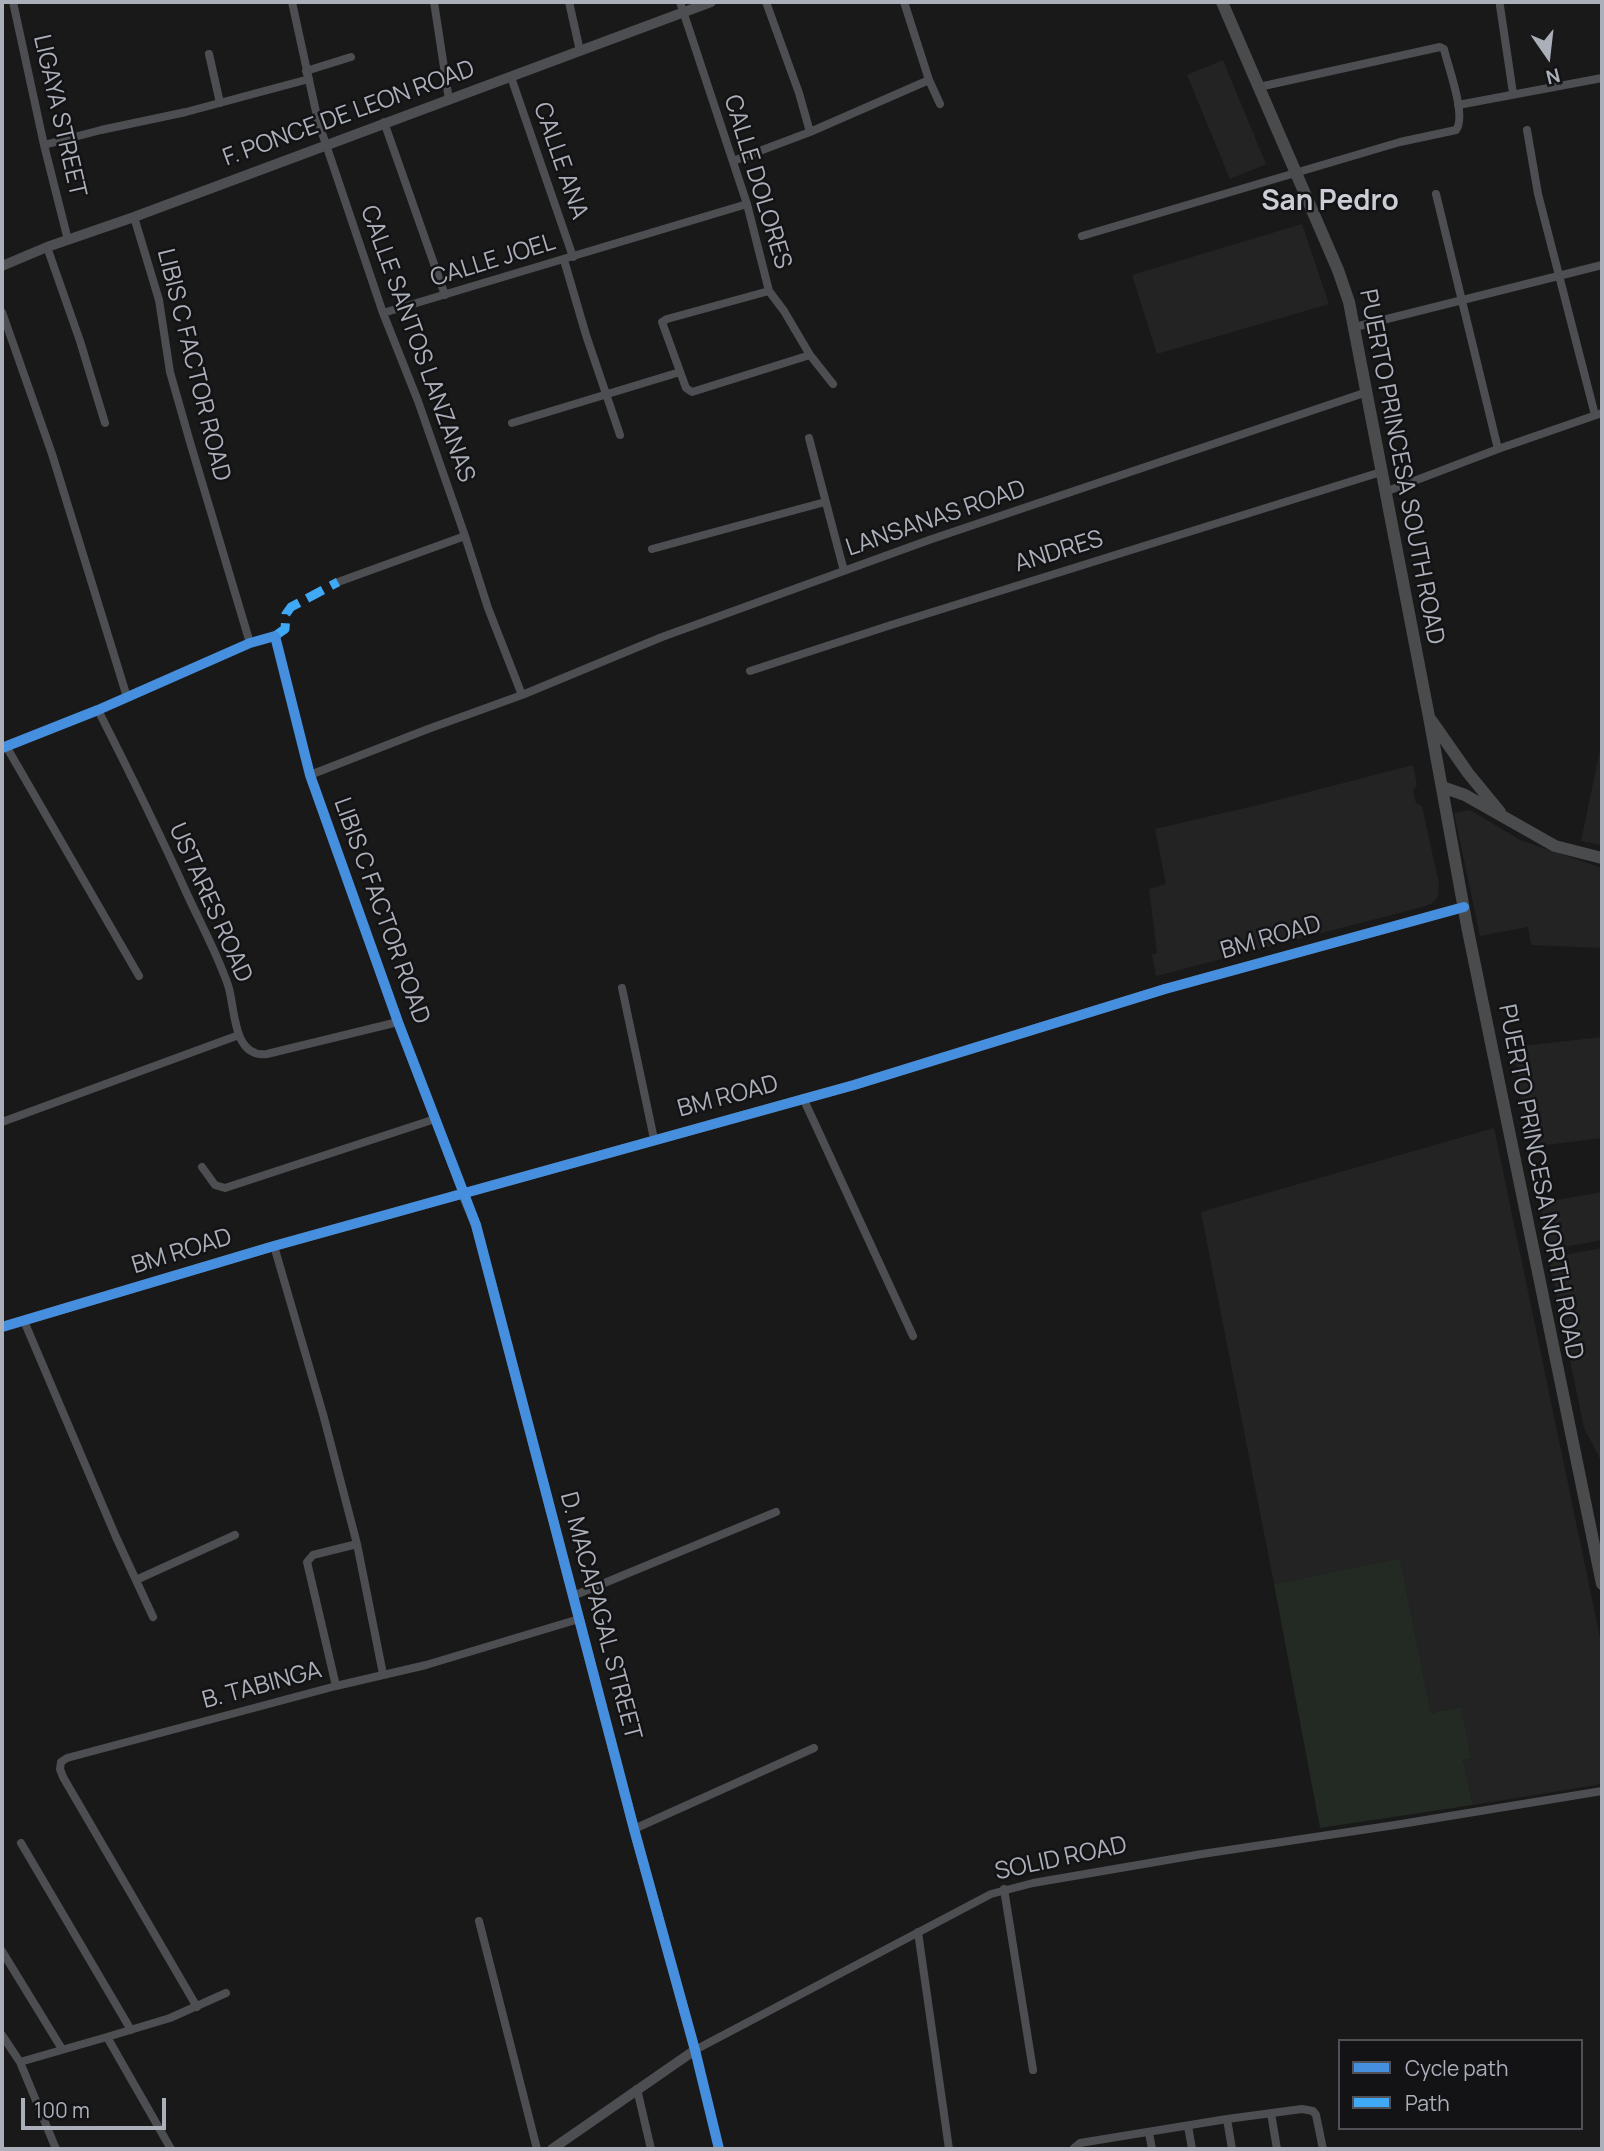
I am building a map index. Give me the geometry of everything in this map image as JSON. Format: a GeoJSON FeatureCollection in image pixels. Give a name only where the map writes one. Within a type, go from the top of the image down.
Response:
{"type":"FeatureCollection","features":[{"type":"Feature","properties":{"kind":"main road","name":"PUERTO PRINCESA SOUTH ROAD"},"geometry":{"type":"LineString","coordinates":[[1222,2],[1338,270],[1355,327],[1442,787]]}},
{"type":"Feature","properties":{"kind":"main road"},"geometry":{"type":"LineString","coordinates":[[1429,717],[1468,773],[1507,820]]}},
{"type":"Feature","properties":{"kind":"main road"},"geometry":{"type":"LineString","coordinates":[[1442,787],[1465,795],[1555,846],[1602,858]]}},
{"type":"Feature","properties":{"kind":"main road","name":"PUERTO PRINCESA NORTH ROAD"},"geometry":{"type":"LineString","coordinates":[[1442,787],[1602,1584]]}},
{"type":"Feature","properties":{"kind":"street","name":"LIGAYA STREET"},"geometry":{"type":"LineString","coordinates":[[13,2],[68,240]]}},
{"type":"Feature","properties":{"kind":"street","name":"CALLE SANTOS LANZANAS"},"geometry":{"type":"LineString","coordinates":[[292,2],[318,121],[383,313],[418,401],[488,608],[522,695]]}},
{"type":"Feature","properties":{"kind":"street"},"geometry":{"type":"LineString","coordinates":[[433,2],[449,100]]}},
{"type":"Feature","properties":{"kind":"street"},"geometry":{"type":"LineString","coordinates":[[569,2],[580,51]]}},
{"type":"Feature","properties":{"kind":"street","name":"F. PONCE DE LEON ROAD"},"geometry":{"type":"LineString","coordinates":[[2,266],[47,247],[580,51],[681,7],[711,2]]}},
{"type":"Feature","properties":{"kind":"street"},"geometry":{"type":"LineString","coordinates":[[766,2],[810,132]]}},
{"type":"Feature","properties":{"kind":"street"},"geometry":{"type":"LineString","coordinates":[[904,2],[929,80],[940,104]]}},
{"type":"Feature","properties":{"kind":"street"},"geometry":{"type":"LineString","coordinates":[[1500,6],[1513,93]]}},
{"type":"Feature","properties":{"kind":"street","name":"CALLE DOLORES"},"geometry":{"type":"LineString","coordinates":[[681,7],[747,204],[769,291],[810,355],[833,384]]}},
{"type":"Feature","properties":{"kind":"street"},"geometry":{"type":"LineString","coordinates":[[1082,236],[1400,142],[1456,130],[1460,123],[1444,49],[1440,47],[1259,87]]}},
{"type":"Feature","properties":{"kind":"street"},"geometry":{"type":"LineString","coordinates":[[209,54],[219,103]]}},
{"type":"Feature","properties":{"kind":"street"},"geometry":{"type":"LineString","coordinates":[[44,145],[219,103],[307,75],[351,57]]}},
{"type":"Feature","properties":{"kind":"street","name":"CALLE ANA"},"geometry":{"type":"LineString","coordinates":[[511,77],[568,259],[605,395],[620,435]]}},
{"type":"Feature","properties":{"kind":"street"},"geometry":{"type":"LineString","coordinates":[[1458,105],[1602,78]]}},
{"type":"Feature","properties":{"kind":"street"},"geometry":{"type":"LineString","coordinates":[[733,161],[810,132],[929,80]]}},
{"type":"Feature","properties":{"kind":"street"},"geometry":{"type":"LineString","coordinates":[[384,122],[445,295]]}},
{"type":"Feature","properties":{"kind":"street"},"geometry":{"type":"LineString","coordinates":[[1385,492],[1598,414],[1558,276],[1532,171],[1527,130]]}},
{"type":"Feature","properties":{"kind":"street"},"geometry":{"type":"LineString","coordinates":[[1436,194],[1498,449]]}},
{"type":"Feature","properties":{"kind":"street","name":"CALLE JOEL"},"geometry":{"type":"LineString","coordinates":[[383,313],[747,204]]}},
{"type":"Feature","properties":{"kind":"street","name":"LIBIS C FACTOR ROAD"},"geometry":{"type":"LineString","coordinates":[[134,217],[159,300],[170,372],[250,643],[275,636],[310,775],[463,1194]]}},
{"type":"Feature","properties":{"kind":"street"},"geometry":{"type":"LineString","coordinates":[[47,247],[105,423]]}},
{"type":"Feature","properties":{"kind":"street"},"geometry":{"type":"LineString","coordinates":[[1355,327],[1602,265]]}},
{"type":"Feature","properties":{"kind":"street"},"geometry":{"type":"LineString","coordinates":[[769,291],[664,320],[662,325],[686,388],[692,392],[810,355]]}},
{"type":"Feature","properties":{"kind":"street"},"geometry":{"type":"LineString","coordinates":[[2,312],[52,454],[127,697]]}},
{"type":"Feature","properties":{"kind":"street"},"geometry":{"type":"LineString","coordinates":[[512,423],[680,372]]}},
{"type":"Feature","properties":{"kind":"street","name":"LANSANAS ROAD"},"geometry":{"type":"LineString","coordinates":[[310,775],[522,695],[662,637],[929,540],[1367,391]]}},
{"type":"Feature","properties":{"kind":"street"},"geometry":{"type":"LineString","coordinates":[[809,438],[844,571]]}},
{"type":"Feature","properties":{"kind":"street","name":"ANDRES"},"geometry":{"type":"LineString","coordinates":[[750,671],[1381,472]]}},
{"type":"Feature","properties":{"kind":"street"},"geometry":{"type":"LineString","coordinates":[[653,549],[825,502]]}},
{"type":"Feature","properties":{"kind":"street"},"geometry":{"type":"LineString","coordinates":[[338,582],[465,536]]}},
{"type":"Feature","properties":{"kind":"street"},"geometry":{"type":"LineString","coordinates":[[139,976],[4,747],[98,710],[250,643]]}},
{"type":"Feature","properties":{"kind":"street","name":"USTARES ROAD"},"geometry":{"type":"LineString","coordinates":[[98,710],[220,965],[230,993],[239,1035]]}},
{"type":"Feature","properties":{"kind":"street","name":"BM ROAD"},"geometry":{"type":"LineString","coordinates":[[2,1327],[274,1246],[854,1085],[1178,985],[1464,907]]}},
{"type":"Feature","properties":{"kind":"street"},"geometry":{"type":"LineString","coordinates":[[622,988],[654,1139]]}},
{"type":"Feature","properties":{"kind":"street"},"geometry":{"type":"LineString","coordinates":[[2,1122],[239,1035],[252,1053],[259,1055],[398,1022]]}},
{"type":"Feature","properties":{"kind":"street"},"geometry":{"type":"LineString","coordinates":[[803,1098],[913,1336]]}},
{"type":"Feature","properties":{"kind":"street"},"geometry":{"type":"LineString","coordinates":[[202,1167],[215,1185],[225,1188],[435,1119]]}},
{"type":"Feature","properties":{"kind":"street","name":"D. MACAPAGAL STREET"},"geometry":{"type":"LineString","coordinates":[[463,1194],[476,1226],[695,2050]]}},
{"type":"Feature","properties":{"kind":"street"},"geometry":{"type":"LineString","coordinates":[[274,1246],[323,1414],[357,1544],[383,1674]]}},
{"type":"Feature","properties":{"kind":"street"},"geometry":{"type":"LineString","coordinates":[[24,1321],[153,1618]]}},
{"type":"Feature","properties":{"kind":"street"},"geometry":{"type":"LineString","coordinates":[[573,1596],[776,1512]]}},
{"type":"Feature","properties":{"kind":"street"},"geometry":{"type":"LineString","coordinates":[[136,1580],[235,1535]]}},
{"type":"Feature","properties":{"kind":"street"},"geometry":{"type":"LineString","coordinates":[[336,1686],[307,1562],[313,1555],[357,1544]]}},
{"type":"Feature","properties":{"kind":"street","name":"B. TABINGA"},"geometry":{"type":"LineString","coordinates":[[197,2007],[63,1776],[61,1762],[67,1758],[169,1730],[426,1665],[579,1619]]}},
{"type":"Feature","properties":{"kind":"street"},"geometry":{"type":"LineString","coordinates":[[635,1829],[814,1748]]}},
{"type":"Feature","properties":{"kind":"street","name":"SOLID ROAD"},"geometry":{"type":"LineString","coordinates":[[551,2149],[695,2050],[976,1901],[1004,1889],[1189,1856],[1602,1791]]}},
{"type":"Feature","properties":{"kind":"street"},"geometry":{"type":"LineString","coordinates":[[21,1843],[131,2030]]}},
{"type":"Feature","properties":{"kind":"street"},"geometry":{"type":"LineString","coordinates":[[1004,1889],[1033,2070]]}},
{"type":"Feature","properties":{"kind":"street"},"geometry":{"type":"LineString","coordinates":[[479,1921],[537,2149]]}},
{"type":"Feature","properties":{"kind":"street"},"geometry":{"type":"LineString","coordinates":[[918,1932],[949,2149]]}},
{"type":"Feature","properties":{"kind":"street"},"geometry":{"type":"LineString","coordinates":[[2,1951],[62,2049]]}},
{"type":"Feature","properties":{"kind":"street"},"geometry":{"type":"LineString","coordinates":[[20,2062],[170,2018],[226,1993]]}},
{"type":"Feature","properties":{"kind":"street"},"geometry":{"type":"LineString","coordinates":[[2,2035],[20,2062],[57,2149]]}},
{"type":"Feature","properties":{"kind":"street"},"geometry":{"type":"LineString","coordinates":[[107,2037],[171,2149]]}},
{"type":"Feature","properties":{"kind":"street"},"geometry":{"type":"LineString","coordinates":[[695,2050],[719,2149]]}},
{"type":"Feature","properties":{"kind":"street"},"geometry":{"type":"LineString","coordinates":[[637,2089],[652,2149]]}},
{"type":"Feature","properties":{"kind":"street"},"geometry":{"type":"LineString","coordinates":[[1074,2148],[1080,2143],[1302,2109],[1313,2111],[1318,2121],[1323,2149]]}},
{"type":"Feature","properties":{"kind":"street"},"geometry":{"type":"LineString","coordinates":[[1271,2112],[1277,2149]]}},
{"type":"Feature","properties":{"kind":"street"},"geometry":{"type":"LineString","coordinates":[[1227,2119],[1231,2149]]}},
{"type":"Feature","properties":{"kind":"street"},"geometry":{"type":"LineString","coordinates":[[1188,2126],[1192,2149]]}},
{"type":"Feature","properties":{"kind":"street"},"geometry":{"type":"LineString","coordinates":[[1149,2133],[1152,2149]]}},
{"type":"Feature","properties":{"kind":"street"},"geometry":{"type":"LineString","coordinates":[[1111,2138],[1112,2149]]}},
{"type":"Feature","properties":{"kind":"shaded area"},"geometry":{"type":"Polygon","coordinates":[[[1223,60],[1266,164],[1230,179],[1187,75],[1223,60]]]}},
{"type":"Feature","properties":{"kind":"shaded area"},"geometry":{"type":"Polygon","coordinates":[[[1302,224],[1329,304],[1157,354],[1132,275],[1302,224]]]}},
{"type":"Feature","properties":{"kind":"shaded area"},"geometry":{"type":"Polygon","coordinates":[[[1602,740],[1602,845],[1581,841],[1602,740]]]}},
{"type":"Feature","properties":{"kind":"shaded area"},"geometry":{"type":"Polygon","coordinates":[[[1413,765],[1417,785],[1413,791],[1416,803],[1422,806],[1439,884],[1438,896],[1434,902],[1156,976],[1152,955],[1157,953],[1149,889],[1166,884],[1155,829],[1413,765]]]}},
{"type":"Feature","properties":{"kind":"shaded area"},"geometry":{"type":"Polygon","coordinates":[[[1470,810],[1520,840],[1602,868],[1602,948],[1531,945],[1528,927],[1480,936],[1454,813],[1470,810]]]}},
{"type":"Feature","properties":{"kind":"shaded area"},"geometry":{"type":"Polygon","coordinates":[[[1602,1037],[1602,1138],[1530,1147],[1513,1047],[1602,1037]]]}},
{"type":"Feature","properties":{"kind":"shaded area"},"geometry":{"type":"Polygon","coordinates":[[[1494,1128],[1602,1647],[1602,1784],[1473,1805],[1463,1760],[1471,1758],[1460,1707],[1431,1713],[1400,1558],[1274,1584],[1201,1212],[1494,1128]]]}},
{"type":"Feature","properties":{"kind":"shaded area"},"geometry":{"type":"Polygon","coordinates":[[[1602,1192],[1602,1240],[1548,1250],[1540,1203],[1602,1192]]]}},
{"type":"Feature","properties":{"kind":"shaded area"},"geometry":{"type":"Polygon","coordinates":[[[1602,1248],[1602,1471],[1600,1459],[1584,1428],[1549,1258],[1602,1248]]]}},
{"type":"Feature","properties":{"kind":"shaded area"},"geometry":{"type":"Polygon","coordinates":[[[1400,1558],[1431,1713],[1461,1707],[1471,1758],[1463,1760],[1473,1805],[1320,1828],[1274,1584],[1400,1558]]]}},
{"type":"Feature","properties":{"kind":"marked path"},"geometry":{"type":"LineString","coordinates":[[275,636],[285,629],[286,614],[291,607],[338,582]]}},
{"type":"Feature","properties":{"kind":"cycle path"},"geometry":{"type":"LineString","coordinates":[[2,748],[98,710],[250,643],[275,636],[310,775],[398,1022],[476,1225],[719,2149]]}},
{"type":"Feature","properties":{"kind":"cycle path"},"geometry":{"type":"LineString","coordinates":[[2,1327],[274,1246],[854,1085],[1165,989],[1464,907]]}},
{"type":"Feature","properties":{"kind":"district","name":"San Pedro"},"geometry":{"type":"Point","coordinates":[1330,202]}}]}
